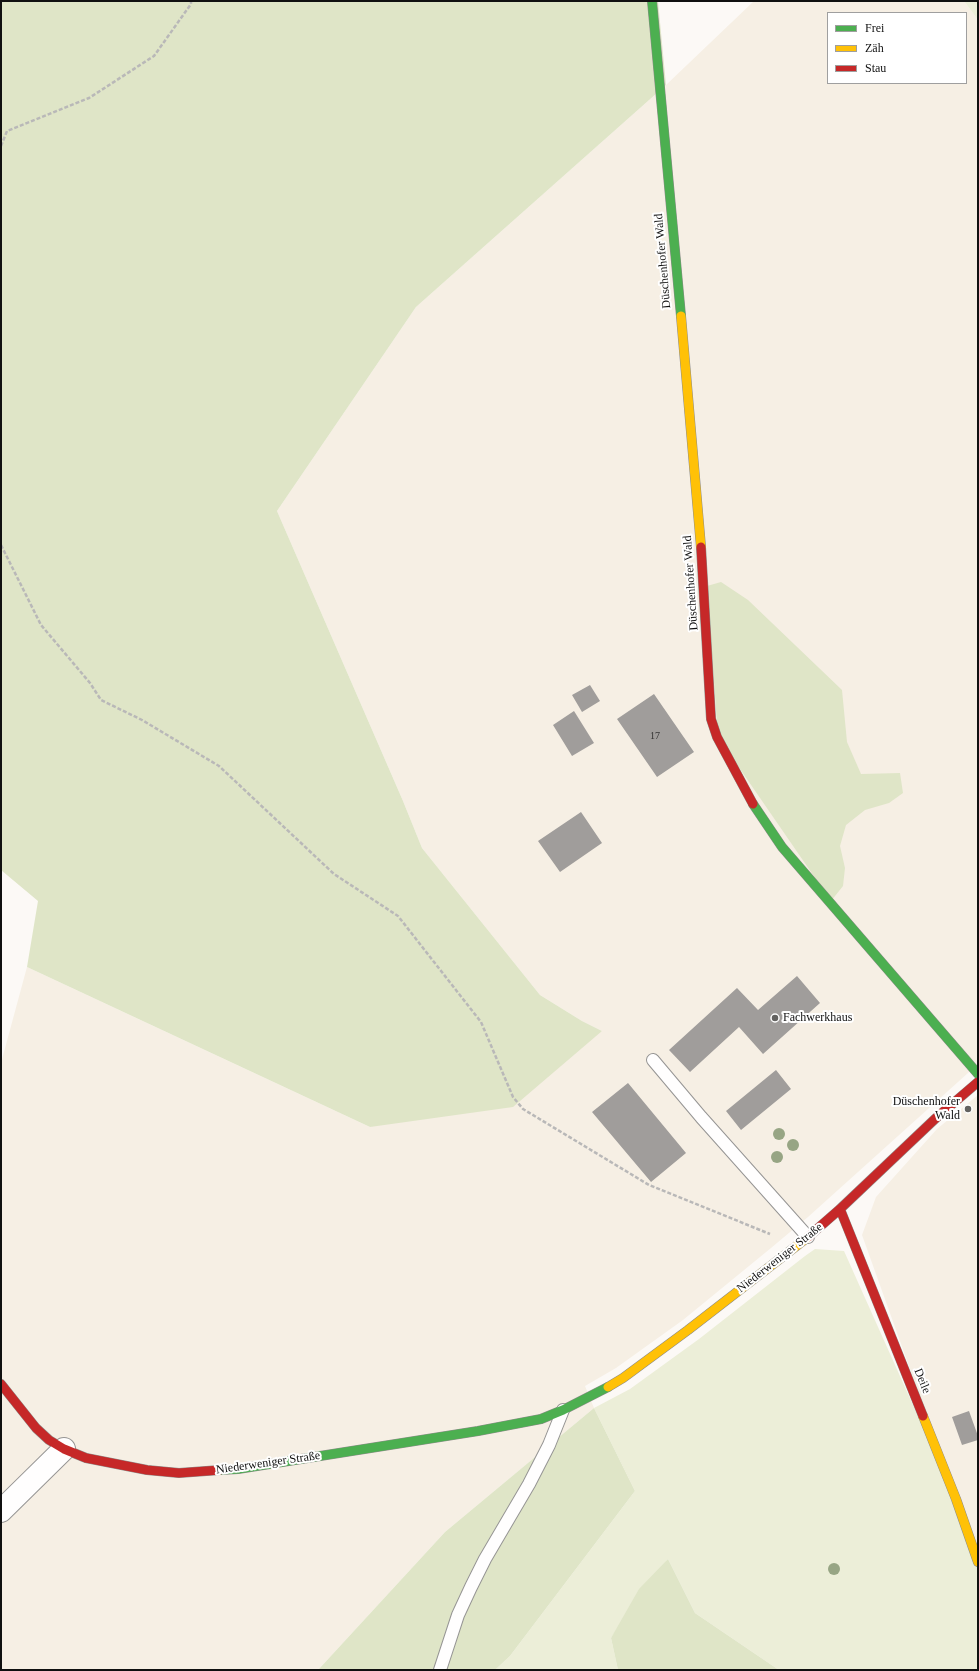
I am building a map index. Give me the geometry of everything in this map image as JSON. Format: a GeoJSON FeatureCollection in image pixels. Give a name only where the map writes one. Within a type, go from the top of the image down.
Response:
{"type":"FeatureCollection","features":[{"type":"Feature","properties":{"kind":"street","name":"Düschenhofer Wald"},"geometry":{"type":"LineString","coordinates":[[652,1],[700,523],[711,719],[732,768],[748,798],[782,847],[978,1074]]}},
{"type":"Feature","properties":{"kind":"street","name":"Niederweniger Straße"},"geometry":{"type":"LineString","coordinates":[[1,1384],[36,1428],[49,1440],[64,1449],[92,1459],[147,1470],[179,1473],[238,1469],[520,1424],[541,1419],[598,1393],[623,1378],[688,1330],[808,1237],[840,1209],[936,1118],[978,1082]]}},
{"type":"Feature","properties":{"kind":"street","name":"Deile"},"geometry":{"type":"LineString","coordinates":[[840,1209],[956,1498],[978,1562]]}},
{"type":"Feature","properties":{"kind":"street"},"geometry":{"type":"LineString","coordinates":[[1,1511],[64,1449]]}},
{"type":"Feature","properties":{"kind":"lane"},"geometry":{"type":"LineString","coordinates":[[653,1060],[706,1123],[808,1237]]}},
{"type":"Feature","properties":{"kind":"lane"},"geometry":{"type":"LineString","coordinates":[[440,1670],[458,1615],[471,1587],[485,1559],[532,1478],[549,1445],[563,1410]]}},
{"type":"Feature","properties":{"kind":"path"},"geometry":{"type":"LineString","coordinates":[[1,146],[6,131],[89,98],[154,56],[191,4],[191,1]]}},
{"type":"Feature","properties":{"kind":"path"},"geometry":{"type":"LineString","coordinates":[[1,545],[41,625],[90,683],[101,700],[142,720],[219,766],[334,874],[398,916],[481,1022],[513,1097],[523,1109],[649,1185],[798,1245]]}},
{"type":"Feature","properties":{"kind":"shaded area"},"geometry":{"type":"Polygon","coordinates":[[[754,1],[964,1],[978,20],[978,1064],[808,1217],[771,1248],[683,1320],[616,1368],[585,1386],[594,1408],[445,1532],[318,1670],[1,1670],[1,1063],[27,967],[370,1127],[602,1031],[582,1021],[540,995],[422,848],[277,511],[416,307],[666,85],[754,1]]]}},
{"type":"Feature","properties":{"kind":"shaded area"},"geometry":{"type":"Polygon","coordinates":[[[978,1095],[978,1559],[862,1235],[876,1197],[937,1129],[978,1095]]]}},
{"type":"Feature","properties":{"kind":"green space"},"geometry":{"type":"Polygon","coordinates":[[[1,1],[658,1],[666,85],[416,307],[277,511],[422,848],[540,995],[582,1021],[602,1031],[513,1107],[370,1127],[27,967],[38,901],[1,870],[1,1]]]}},
{"type":"Feature","properties":{"kind":"green space"},"geometry":{"type":"Polygon","coordinates":[[[964,1],[978,1],[978,20],[964,1]]]}},
{"type":"Feature","properties":{"kind":"green space"},"geometry":{"type":"Polygon","coordinates":[[[721,582],[748,600],[842,690],[847,742],[861,774],[900,773],[903,793],[889,803],[865,810],[846,825],[840,846],[845,868],[843,886],[831,901],[718,737],[707,586],[721,582]]]}},
{"type":"Feature","properties":{"kind":"green space"},"geometry":{"type":"Polygon","coordinates":[[[815,1249],[844,1251],[955,1499],[978,1565],[978,1670],[779,1670],[695,1613],[668,1559],[611,1638],[618,1670],[495,1670],[510,1656],[635,1491],[594,1408],[630,1389],[699,1339],[815,1249]]]}},
{"type":"Feature","properties":{"kind":"green space"},"geometry":{"type":"Polygon","coordinates":[[[594,1408],[635,1491],[510,1656],[495,1670],[318,1670],[445,1532],[594,1408]]]}},
{"type":"Feature","properties":{"kind":"green space"},"geometry":{"type":"Polygon","coordinates":[[[668,1559],[695,1613],[779,1670],[618,1670],[611,1638],[639,1589],[668,1559]]]}},
{"type":"Feature","properties":{"kind":"building"},"geometry":{"type":"Polygon","coordinates":[[[590,685],[600,701],[582,712],[572,695],[590,685]]]}},
{"type":"Feature","properties":{"kind":"building"},"geometry":{"type":"Polygon","coordinates":[[[654,694],[694,752],[657,777],[617,719],[654,694]]]}},
{"type":"Feature","properties":{"kind":"building"},"geometry":{"type":"Polygon","coordinates":[[[574,711],[594,743],[572,756],[553,725],[574,711]]]}},
{"type":"Feature","properties":{"kind":"building"},"geometry":{"type":"Polygon","coordinates":[[[581,812],[602,843],[560,872],[538,841],[581,812]]]}},
{"type":"Feature","properties":{"kind":"building"},"geometry":{"type":"Polygon","coordinates":[[[797,976],[820,1003],[763,1054],[739,1027],[690,1072],[669,1050],[737,988],[758,1010],[797,976]]]}},
{"type":"Feature","properties":{"kind":"building"},"geometry":{"type":"Polygon","coordinates":[[[776,1070],[791,1089],[741,1130],[726,1111],[776,1070]]]}},
{"type":"Feature","properties":{"kind":"building"},"geometry":{"type":"Polygon","coordinates":[[[628,1083],[686,1153],[651,1182],[592,1112],[628,1083]]]}},
{"type":"Feature","properties":{"kind":"building"},"geometry":{"type":"Polygon","coordinates":[[[969,1411],[978,1440],[962,1445],[952,1417],[969,1411]]]}},
{"type":"Feature","properties":{"kind":"traffic: fast"},"geometry":{"type":"LineString","coordinates":[[652,1],[681,316]]}},
{"type":"Feature","properties":{"kind":"traffic: fast"},"geometry":{"type":"LineString","coordinates":[[753,804],[782,847],[978,1074]]}},
{"type":"Feature","properties":{"kind":"traffic: fast"},"geometry":{"type":"LineString","coordinates":[[220,1470],[238,1469],[478,1431],[541,1419],[563,1410],[608,1387]]}},
{"type":"Feature","properties":{"kind":"traffic: slow"},"geometry":{"type":"LineString","coordinates":[[681,316],[701,547]]}},
{"type":"Feature","properties":{"kind":"traffic: slow"},"geometry":{"type":"LineString","coordinates":[[608,1387],[623,1378],[688,1330],[808,1237]]}},
{"type":"Feature","properties":{"kind":"traffic: slow"},"geometry":{"type":"LineString","coordinates":[[923,1416],[956,1499],[978,1562]]}},
{"type":"Feature","properties":{"kind":"traffic: jam"},"geometry":{"type":"LineString","coordinates":[[701,547],[711,719],[717,737],[753,804]]}},
{"type":"Feature","properties":{"kind":"traffic: jam"},"geometry":{"type":"LineString","coordinates":[[808,1237],[840,1209],[936,1118],[978,1082]]}},
{"type":"Feature","properties":{"kind":"traffic: jam"},"geometry":{"type":"LineString","coordinates":[[840,1209],[923,1416]]}},
{"type":"Feature","properties":{"kind":"traffic: jam"},"geometry":{"type":"LineString","coordinates":[[1,1384],[36,1428],[49,1440],[64,1449],[86,1458],[147,1470],[179,1473],[220,1470]]}},
{"type":"Feature","properties":{"kind":"place","name":"Fachwerkhaus"},"geometry":{"type":"Point","coordinates":[775,1018]}},
{"type":"Feature","properties":{"kind":"place","name":"Düschenhofer Wald"},"geometry":{"type":"Point","coordinates":[968,1109]}}]}
